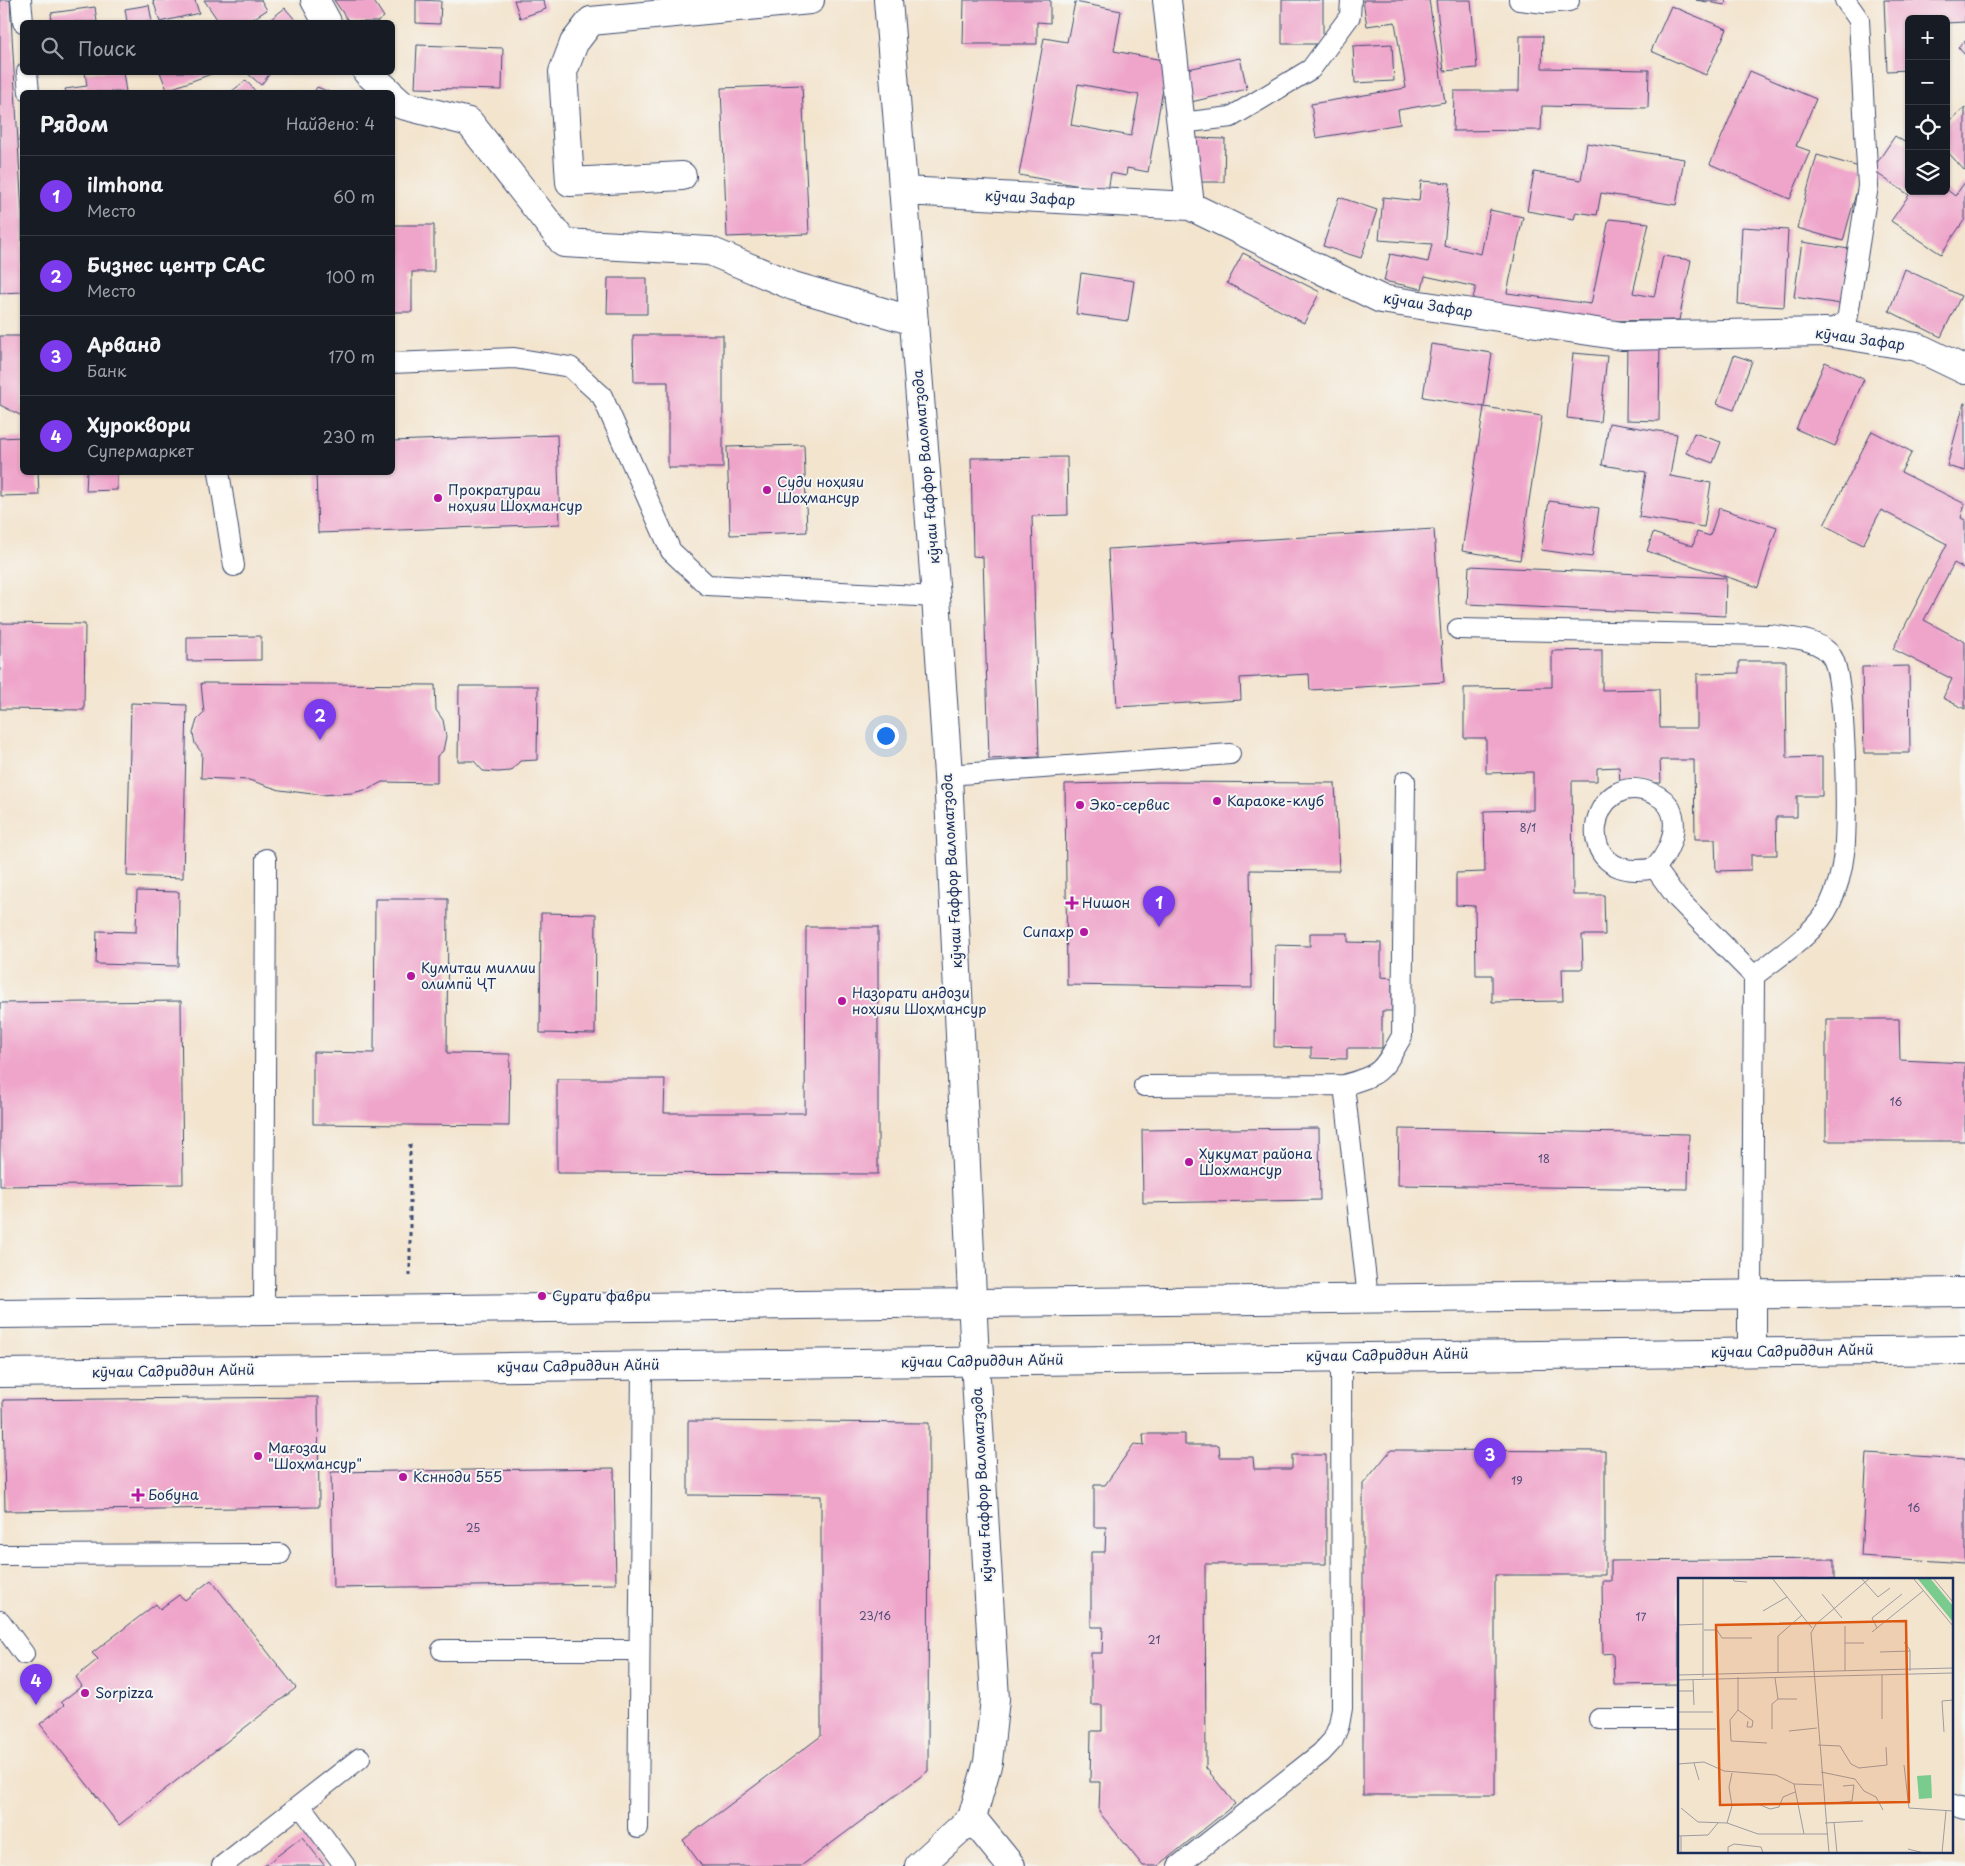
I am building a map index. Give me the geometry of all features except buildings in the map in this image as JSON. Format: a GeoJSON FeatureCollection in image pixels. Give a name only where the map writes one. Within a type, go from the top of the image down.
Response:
{"type":"FeatureCollection","features":[{"type":"Feature","properties":{"kind":"main road"},"geometry":{"type":"LineString","coordinates":[[315,0],[326,20]]}},
{"type":"Feature","properties":{"kind":"main road"},"geometry":{"type":"LineString","coordinates":[[682,176],[570,182],[562,72],[574,43],[591,21],[810,0]]}},
{"type":"Feature","properties":{"kind":"main road","name":"кӯчаи Ғаффор Валоматзода"},"geometry":{"type":"LineString","coordinates":[[888,0],[936,597],[948,775],[972,1302],[994,1698],[988,1762],[972,1818]]}},
{"type":"Feature","properties":{"kind":"main road"},"geometry":{"type":"LineString","coordinates":[[1167,0],[1190,206]]}},
{"type":"Feature","properties":{"kind":"main road"},"geometry":{"type":"LineString","coordinates":[[371,75],[387,90]]}},
{"type":"Feature","properties":{"kind":"main road"},"geometry":{"type":"LineString","coordinates":[[395,99],[402,105],[469,122],[564,243],[710,251],[793,286],[914,321]]}},
{"type":"Feature","properties":{"kind":"main road","name":"кӯчаи Зафар"},"geometry":{"type":"LineString","coordinates":[[904,191],[1190,206],[1381,299],[1622,336],[1826,332],[1917,347],[1965,370]]}},
{"type":"Feature","properties":{"kind":"main road"},"geometry":{"type":"LineString","coordinates":[[0,1314],[1965,1292]]}},
{"type":"Feature","properties":{"kind":"main road"},"geometry":{"type":"LineString","coordinates":[[1752,1293],[1752,1352]]}},
{"type":"Feature","properties":{"kind":"main road","name":"кӯчаи Садриддин Айнӣ"},"geometry":{"type":"LineString","coordinates":[[0,1372],[1965,1350]]}},
{"type":"Feature","properties":{"kind":"main road"},"geometry":{"type":"LineString","coordinates":[[919,1866],[972,1818],[1010,1866]]}},
{"type":"Feature","properties":{"kind":"lane"},"geometry":{"type":"LineString","coordinates":[[21,0],[23,20]]}},
{"type":"Feature","properties":{"kind":"lane"},"geometry":{"type":"LineString","coordinates":[[1181,123],[1232,117],[1311,69],[1350,16],[1351,0]]}},
{"type":"Feature","properties":{"kind":"lane"},"geometry":{"type":"LineString","coordinates":[[1519,0],[1546,4],[1569,1]]}},
{"type":"Feature","properties":{"kind":"lane"},"geometry":{"type":"LineString","coordinates":[[1826,332],[1846,321],[1868,186],[1859,20],[1845,0]]}},
{"type":"Feature","properties":{"kind":"lane"},"geometry":{"type":"LineString","coordinates":[[27,75],[29,90]]}},
{"type":"Feature","properties":{"kind":"lane"},"geometry":{"type":"LineString","coordinates":[[395,363],[514,358],[570,367],[602,396],[671,551],[707,585],[936,597]]}},
{"type":"Feature","properties":{"kind":"lane"},"geometry":{"type":"LineString","coordinates":[[219,475],[234,566]]}},
{"type":"Feature","properties":{"kind":"lane"},"geometry":{"type":"LineString","coordinates":[[1458,629],[1770,635],[1803,640],[1822,646],[1832,657],[1838,675],[1842,705],[1845,814],[1844,851],[1839,880],[1829,906],[1814,927],[1754,976]]}},
{"type":"Feature","properties":{"kind":"lane"},"geometry":{"type":"LineString","coordinates":[[948,775],[1230,754]]}},
{"type":"Feature","properties":{"kind":"lane"},"geometry":{"type":"LineString","coordinates":[[1144,1086],[1344,1085],[1374,1076],[1387,1063],[1402,1036],[1405,781]]}},
{"type":"Feature","properties":{"kind":"lane"},"geometry":{"type":"LineString","coordinates":[[1622,791],[1645,791],[1665,801],[1672,813],[1675,828],[1672,844],[1666,857],[1655,868],[1630,871],[1619,869],[1607,861],[1600,850],[1597,835],[1598,818],[1602,805],[1610,796],[1622,791]]}},
{"type":"Feature","properties":{"kind":"lane"},"geometry":{"type":"LineString","coordinates":[[264,1311],[266,859]]}},
{"type":"Feature","properties":{"kind":"lane"},"geometry":{"type":"LineString","coordinates":[[1655,868],[1677,898],[1754,976],[1752,1293]]}},
{"type":"Feature","properties":{"kind":"lane"},"geometry":{"type":"LineString","coordinates":[[1344,1085],[1368,1298]]}},
{"type":"Feature","properties":{"kind":"lane"},"geometry":{"type":"LineString","coordinates":[[1178,1866],[1310,1763],[1333,1740],[1339,1725],[1342,1708],[1341,1356]]}},
{"type":"Feature","properties":{"kind":"lane"},"geometry":{"type":"LineString","coordinates":[[638,1828],[642,1365]]}},
{"type":"Feature","properties":{"kind":"lane"},"geometry":{"type":"LineString","coordinates":[[0,1555],[280,1554]]}},
{"type":"Feature","properties":{"kind":"lane"},"geometry":{"type":"LineString","coordinates":[[0,1621],[24,1654]]}},
{"type":"Feature","properties":{"kind":"lane"},"geometry":{"type":"LineString","coordinates":[[442,1650],[639,1650]]}},
{"type":"Feature","properties":{"kind":"lane"},"geometry":{"type":"LineString","coordinates":[[1599,1718],[1678,1719]]}},
{"type":"Feature","properties":{"kind":"lane"},"geometry":{"type":"LineString","coordinates":[[222,1866],[360,1758]]}},
{"type":"Feature","properties":{"kind":"lane"},"geometry":{"type":"LineString","coordinates":[[300,1805],[345,1866]]}},
{"type":"Feature","properties":{"kind":"lane"},"geometry":{"type":"LineString","coordinates":[[1952,1805],[1965,1809]]}},
{"type":"Feature","properties":{"kind":"path"},"geometry":{"type":"LineString","coordinates":[[410,1140],[410,1309]]}},
{"type":"Feature","properties":{"kind":"place","name":"Суди ноҳияи Шоҳмансур"},"geometry":{"type":"Point","coordinates":[767,490]}},
{"type":"Feature","properties":{"kind":"place","name":"Прократураи ноҳияи Шоҳмансур"},"geometry":{"type":"Point","coordinates":[438,498]}},
{"type":"Feature","properties":{"kind":"place","name":"Бизнес центр САС"},"geometry":{"type":"Point","coordinates":[320,740]}},
{"type":"Feature","properties":{"kind":"place","name":"Караоке-клуб"},"geometry":{"type":"Point","coordinates":[1217,801]}},
{"type":"Feature","properties":{"kind":"place","name":"Эко-сервис"},"geometry":{"type":"Point","coordinates":[1080,805]}},
{"type":"Feature","properties":{"kind":"place","name":"Нишон"},"geometry":{"type":"Point","coordinates":[1072,903]}},
{"type":"Feature","properties":{"kind":"place","name":"ilmhona"},"geometry":{"type":"Point","coordinates":[1159,927]}},
{"type":"Feature","properties":{"kind":"place","name":"Сипахр"},"geometry":{"type":"Point","coordinates":[1084,932]}},
{"type":"Feature","properties":{"kind":"place","name":"Кумитаи миллии олимпӣ ҶТ"},"geometry":{"type":"Point","coordinates":[411,976]}},
{"type":"Feature","properties":{"kind":"place","name":"Назорати андози ноҳияи Шоҳмансур"},"geometry":{"type":"Point","coordinates":[842,1001]}},
{"type":"Feature","properties":{"kind":"place","name":"Хукумат района Шохмансур"},"geometry":{"type":"Point","coordinates":[1189,1162]}},
{"type":"Feature","properties":{"kind":"place","name":"Сурати фаври"},"geometry":{"type":"Point","coordinates":[542,1296]}},
{"type":"Feature","properties":{"kind":"place","name":"Мағозаи \"Шоҳмансур\""},"geometry":{"type":"Point","coordinates":[258,1456]}},
{"type":"Feature","properties":{"kind":"place","name":"Кснноди 555"},"geometry":{"type":"Point","coordinates":[403,1477]}},
{"type":"Feature","properties":{"kind":"place","name":"Арванд"},"geometry":{"type":"Point","coordinates":[1490,1479]}},
{"type":"Feature","properties":{"kind":"place","name":"Бобуна"},"geometry":{"type":"Point","coordinates":[138,1495]}},
{"type":"Feature","properties":{"kind":"place","name":"Sorpizza"},"geometry":{"type":"Point","coordinates":[85,1693]}},
{"type":"Feature","properties":{"kind":"place","name":"Хуроквори"},"geometry":{"type":"Point","coordinates":[36,1705]}}]}
